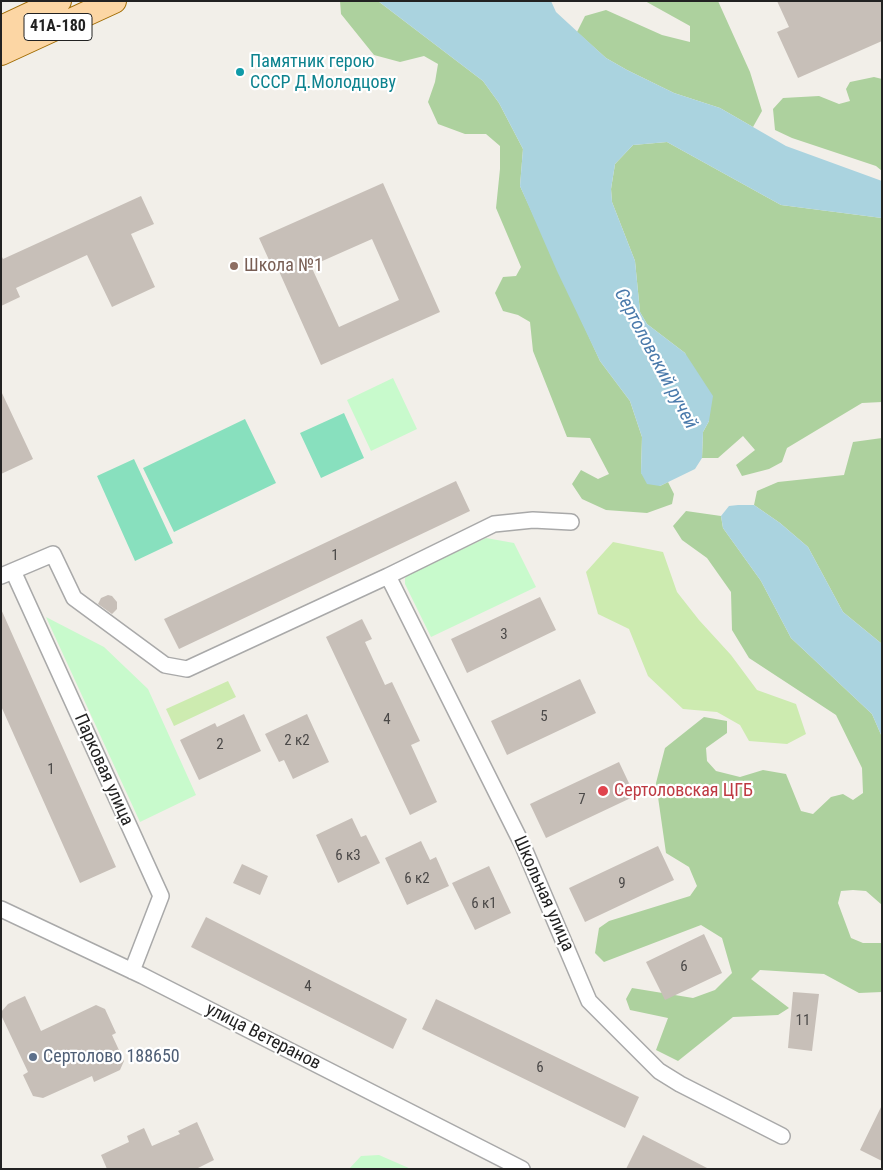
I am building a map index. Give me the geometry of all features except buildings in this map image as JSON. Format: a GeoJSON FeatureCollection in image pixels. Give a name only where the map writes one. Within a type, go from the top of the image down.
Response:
{"type":"FeatureCollection","features":[{"type":"Feature","properties":{"kind":"main road","name":"41А-180"},"geometry":{"type":"LineString","coordinates":[[1,28],[59,1]]}},
{"type":"Feature","properties":{"kind":"main road","name":"41А-180"},"geometry":{"type":"LineString","coordinates":[[1,54],[114,1]]}},
{"type":"Feature","properties":{"kind":"street"},"geometry":{"type":"LineString","coordinates":[[7,574],[53,554],[74,598],[165,665],[187,669],[388,576],[494,524],[534,520],[571,522]]}},
{"type":"Feature","properties":{"kind":"street","name":"Парковая улица"},"geometry":{"type":"LineString","coordinates":[[7,574],[161,896],[132,971]]}},
{"type":"Feature","properties":{"kind":"street","name":"Школьная улица"},"geometry":{"type":"LineString","coordinates":[[388,576],[523,846],[589,1001],[659,1071],[680,1084],[782,1136]]}},
{"type":"Feature","properties":{"kind":"street","name":"улица Ветеранов"},"geometry":{"type":"LineString","coordinates":[[1,909],[132,971],[522,1169]]}},
{"type":"Feature","properties":{"kind":"green space"},"geometry":{"type":"Polygon","coordinates":[[[340,1],[378,1],[483,81],[499,103],[523,149],[520,186],[600,361],[630,401],[642,437],[641,473],[660,486],[668,482],[674,494],[672,504],[647,513],[606,510],[582,499],[572,484],[581,470],[598,479],[609,474],[590,438],[567,437],[533,351],[530,322],[518,315],[503,311],[495,293],[503,277],[516,276],[521,267],[496,208],[500,146],[486,134],[465,134],[438,124],[428,102],[435,82],[438,64],[424,56],[400,62],[374,55],[341,14],[340,1]]]}},
{"type":"Feature","properties":{"kind":"green space"},"geometry":{"type":"Polygon","coordinates":[[[645,1],[718,1],[750,72],[762,111],[753,127],[720,108],[674,93],[627,70],[606,58],[577,32],[585,16],[606,10],[662,35],[690,42],[690,26],[645,1]]]}},
{"type":"Feature","properties":{"kind":"green space"},"geometry":{"type":"Polygon","coordinates":[[[874,77],[882,79],[882,171],[876,166],[792,138],[775,130],[773,109],[783,98],[819,96],[839,104],[850,101],[846,89],[850,82],[874,77]]]}},
{"type":"Feature","properties":{"kind":"green space"},"geometry":{"type":"Polygon","coordinates":[[[667,142],[781,205],[882,218],[882,402],[862,403],[787,448],[782,462],[769,469],[742,476],[736,465],[755,450],[743,436],[718,458],[702,458],[703,432],[709,421],[685,353],[647,324],[640,312],[635,261],[612,202],[611,189],[615,164],[633,145],[667,142]]]}},
{"type":"Feature","properties":{"kind":"green space"},"geometry":{"type":"Polygon","coordinates":[[[393,378],[417,429],[371,451],[347,400],[393,378]]]}},
{"type":"Feature","properties":{"kind":"green space"},"geometry":{"type":"Polygon","coordinates":[[[344,413],[364,458],[321,478],[300,433],[344,413]]]}},
{"type":"Feature","properties":{"kind":"green space"},"geometry":{"type":"Polygon","coordinates":[[[245,419],[276,483],[174,532],[143,468],[245,419]]]}},
{"type":"Feature","properties":{"kind":"green space"},"geometry":{"type":"Polygon","coordinates":[[[882,438],[882,644],[843,612],[808,547],[780,523],[754,505],[757,491],[778,482],[844,475],[853,442],[882,438]]]}},
{"type":"Feature","properties":{"kind":"green space"},"geometry":{"type":"Polygon","coordinates":[[[134,459],[173,543],[135,561],[97,476],[134,459]]]}},
{"type":"Feature","properties":{"kind":"green space"},"geometry":{"type":"Polygon","coordinates":[[[686,511],[721,516],[723,528],[761,581],[791,638],[872,714],[882,737],[882,905],[866,891],[853,890],[841,891],[838,903],[851,938],[863,943],[882,943],[882,992],[859,993],[824,974],[760,970],[751,979],[789,1008],[778,1015],[733,1017],[678,1061],[656,1050],[668,1018],[630,1010],[626,999],[632,988],[693,998],[715,990],[732,973],[722,938],[701,925],[604,962],[595,953],[599,928],[609,921],[690,896],[697,886],[689,867],[666,853],[656,783],[665,748],[704,717],[727,721],[727,733],[706,748],[707,761],[716,771],[740,777],[763,770],[786,774],[801,811],[813,814],[831,797],[843,794],[853,800],[863,793],[862,768],[836,715],[749,658],[732,630],[731,592],[707,558],[682,540],[673,526],[686,511]]]}},
{"type":"Feature","properties":{"kind":"green space"},"geometry":{"type":"Polygon","coordinates":[[[486,538],[514,543],[536,587],[431,637],[405,584],[405,578],[409,574],[486,538]]]}},
{"type":"Feature","properties":{"kind":"green space"},"geometry":{"type":"Polygon","coordinates":[[[613,542],[663,552],[677,592],[699,620],[731,655],[757,690],[796,704],[806,734],[787,744],[749,741],[740,725],[717,712],[683,709],[648,676],[629,629],[598,614],[586,572],[613,542]]]}},
{"type":"Feature","properties":{"kind":"green space"},"geometry":{"type":"Polygon","coordinates":[[[46,617],[104,647],[148,689],[196,795],[140,822],[46,617]]]}},
{"type":"Feature","properties":{"kind":"green space"},"geometry":{"type":"Polygon","coordinates":[[[228,681],[236,697],[174,726],[166,709],[228,681]]]}},
{"type":"Feature","properties":{"kind":"green space"},"geometry":{"type":"Polygon","coordinates":[[[379,1155],[411,1169],[349,1169],[361,1156],[379,1155]]]}},
{"type":"Feature","properties":{"kind":"water","name":"Сертоловский ручей"},"geometry":{"type":"Polygon","coordinates":[[[378,1],[551,1],[556,12],[606,58],[627,70],[674,93],[720,108],[786,146],[882,181],[882,218],[781,205],[667,142],[633,145],[615,164],[611,189],[612,202],[635,261],[640,312],[647,324],[685,353],[713,396],[709,421],[703,432],[702,458],[695,469],[660,486],[647,484],[641,473],[642,437],[630,401],[600,361],[557,271],[520,186],[523,149],[499,103],[483,81],[378,1]]]}},
{"type":"Feature","properties":{"kind":"water"},"geometry":{"type":"Polygon","coordinates":[[[754,505],[780,523],[808,547],[843,612],[882,644],[882,737],[872,714],[791,638],[761,581],[723,528],[721,516],[729,506],[754,505]]]}},
{"type":"Feature","properties":{"kind":"place","name":"Памятник герою СССР Д.Молодцову"},"geometry":{"type":"Point","coordinates":[240,72]}},
{"type":"Feature","properties":{"kind":"place","name":"Школа №1"},"geometry":{"type":"Point","coordinates":[234,266]}},
{"type":"Feature","properties":{"kind":"place","name":"Сертоловская ЦГБ"},"geometry":{"type":"Point","coordinates":[603,791]}},
{"type":"Feature","properties":{"kind":"place","name":"Сертолово 188650"},"geometry":{"type":"Point","coordinates":[33,1057]}}]}
